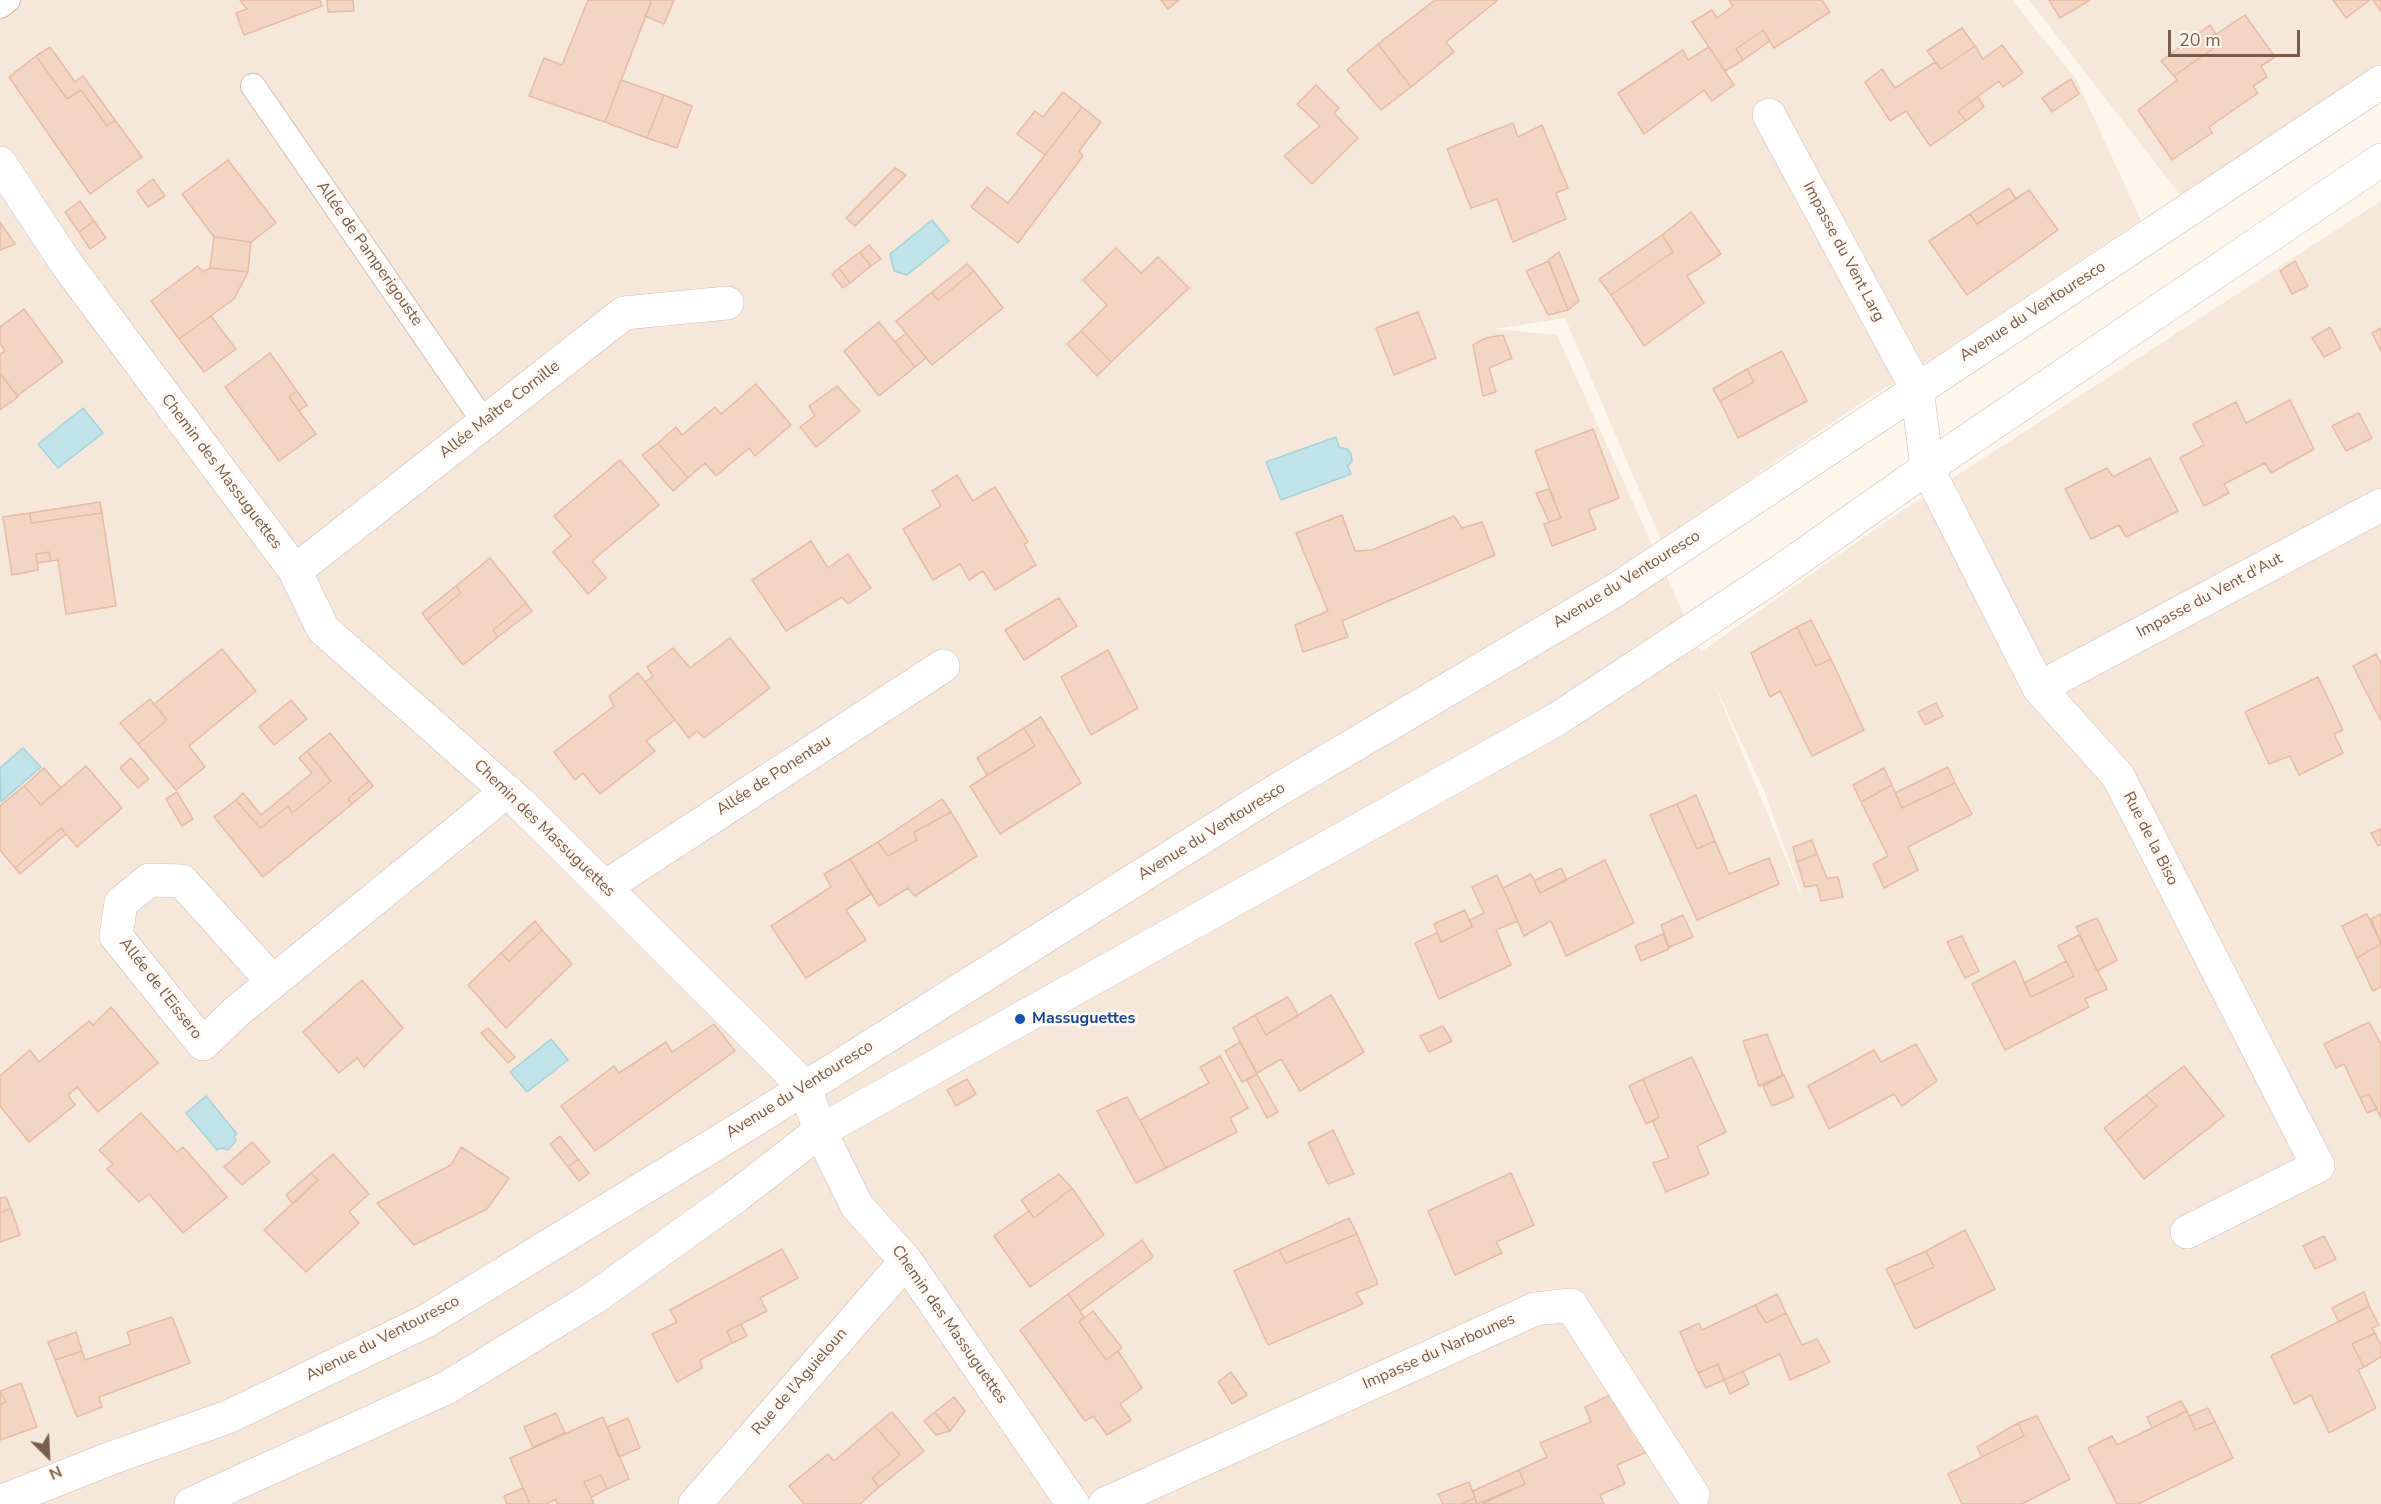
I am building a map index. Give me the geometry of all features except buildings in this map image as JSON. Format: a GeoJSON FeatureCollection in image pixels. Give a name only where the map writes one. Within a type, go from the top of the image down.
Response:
{"type":"FeatureCollection","features":[{"type":"Feature","properties":{"kind":"street","name":"Avenue du Ventouresco"},"geometry":{"type":"LineString","coordinates":[[0,1502],[114,1457],[228,1417],[426,1321],[805,1087],[1271,794],[1614,591],[2381,82]]}},
{"type":"Feature","properties":{"kind":"street","name":"Impasse du Vent Larg"},"geometry":{"type":"LineString","coordinates":[[1769,115],[1917,389]]}},
{"type":"Feature","properties":{"kind":"street"},"geometry":{"type":"LineString","coordinates":[[191,1504],[448,1387],[594,1298],[735,1197],[820,1131],[1557,719],[1772,578],[1927,468],[2381,160]]}},
{"type":"Feature","properties":{"kind":"street","name":"Chemin des Massuguettes"},"geometry":{"type":"LineString","coordinates":[[0,163],[68,266],[295,571],[323,629],[507,791],[805,1087],[820,1131],[857,1206],[906,1261],[1073,1504]]}},
{"type":"Feature","properties":{"kind":"street","name":"Allée Maître Cornille"},"geometry":{"type":"LineString","coordinates":[[295,571],[624,313],[727,303]]}},
{"type":"Feature","properties":{"kind":"street","name":"Rue de la Biso"},"geometry":{"type":"LineString","coordinates":[[1917,389],[1927,468],[2039,687],[2118,776],[2318,1166],[2187,1232]]}},
{"type":"Feature","properties":{"kind":"street","name":"Impasse du Vent d'Aut"},"geometry":{"type":"LineString","coordinates":[[2039,687],[2381,506]]}},
{"type":"Feature","properties":{"kind":"street","name":"Allée de Ponentau"},"geometry":{"type":"LineString","coordinates":[[605,887],[943,666]]}},
{"type":"Feature","properties":{"kind":"street","name":"Allée de l'Eissero"},"geometry":{"type":"LineString","coordinates":[[273,982],[182,881],[149,880],[121,903],[116,936],[203,1044],[273,982],[507,791]]}},
{"type":"Feature","properties":{"kind":"street","name":"Rue de l'Aguieloun"},"geometry":{"type":"LineString","coordinates":[[695,1504],[906,1261]]}},
{"type":"Feature","properties":{"kind":"street","name":"Impasse du Narbounes"},"geometry":{"type":"LineString","coordinates":[[1105,1504],[1535,1309],[1571,1305],[1693,1495]]}},
{"type":"Feature","properties":{"kind":"lane"},"geometry":{"type":"LineString","coordinates":[[0,6],[8,0]]}},
{"type":"Feature","properties":{"kind":"lane","name":"Allée de Pamperigouste"},"geometry":{"type":"LineString","coordinates":[[253,86],[484,422]]}},
{"type":"Feature","properties":{"kind":"shaded area"},"geometry":{"type":"Polygon","coordinates":[[[0,0],[2012,0],[2076,79],[2141,220],[1858,405],[1661,540],[1565,318],[1496,329],[1557,335],[1701,652],[1897,514],[2381,201],[2381,1504],[0,1504],[0,0]],[[1711,677],[1806,907],[1765,793],[1711,677]]]}},
{"type":"Feature","properties":{"kind":"shaded area"},"geometry":{"type":"Polygon","coordinates":[[[2029,0],[2381,0],[2381,77],[2191,209],[2029,0]]]}},
{"type":"Feature","properties":{"kind":"water"},"geometry":{"type":"Polygon","coordinates":[[[932,220],[949,241],[907,275],[894,271],[890,254],[932,220]]]}},
{"type":"Feature","properties":{"kind":"water"},"geometry":{"type":"Polygon","coordinates":[[[83,408],[103,433],[58,468],[38,444],[83,408]]]}},
{"type":"Feature","properties":{"kind":"water"},"geometry":{"type":"Polygon","coordinates":[[[1336,437],[1339,447],[1347,449],[1351,454],[1352,461],[1348,466],[1351,474],[1281,500],[1266,462],[1336,437]]]}},
{"type":"Feature","properties":{"kind":"water"},"geometry":{"type":"Polygon","coordinates":[[[23,748],[41,767],[1,802],[0,768],[23,748]]]}},
{"type":"Feature","properties":{"kind":"water"},"geometry":{"type":"Polygon","coordinates":[[[551,1039],[568,1060],[527,1092],[510,1072],[551,1039]]]}},
{"type":"Feature","properties":{"kind":"water"},"geometry":{"type":"Polygon","coordinates":[[[206,1096],[237,1134],[234,1136],[236,1141],[228,1150],[221,1148],[217,1150],[186,1113],[206,1096]]]}},
{"type":"Feature","properties":{"kind":"place","name":"Massuguettes"},"geometry":{"type":"Point","coordinates":[1020,1019]}}]}
